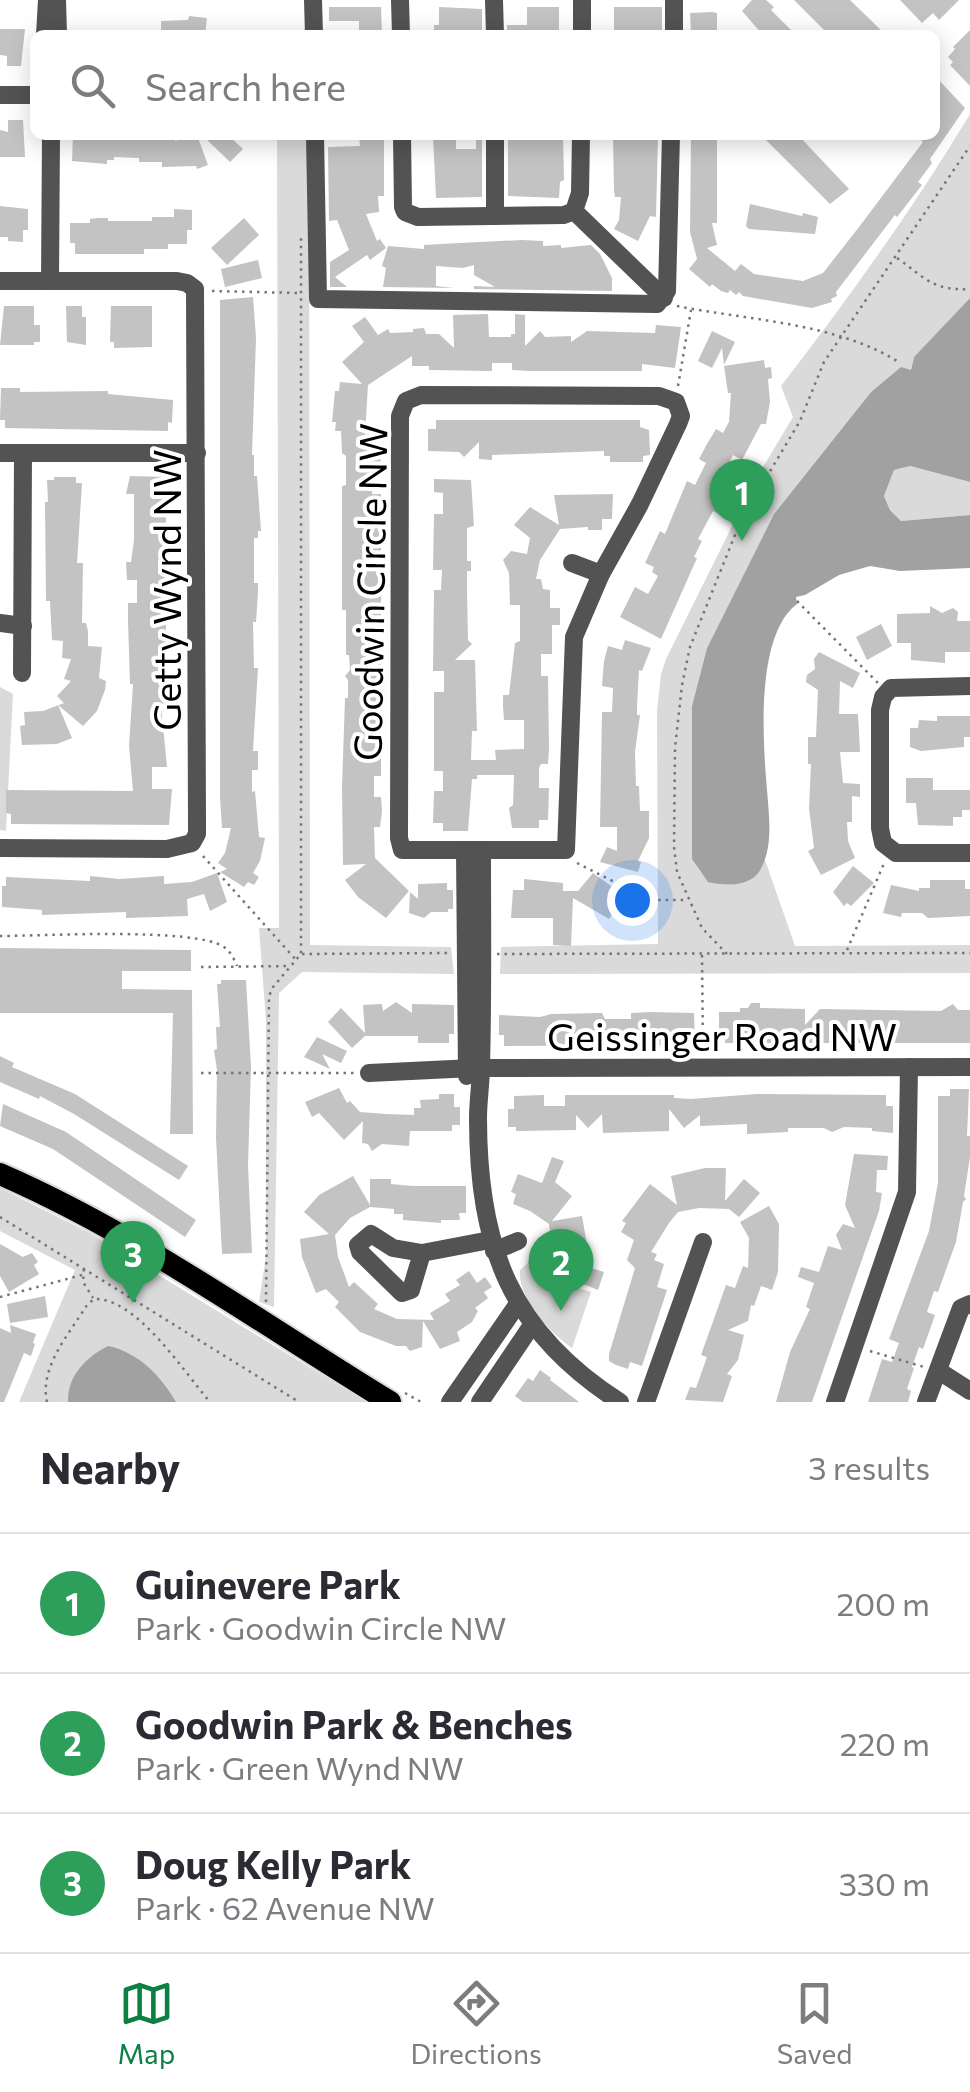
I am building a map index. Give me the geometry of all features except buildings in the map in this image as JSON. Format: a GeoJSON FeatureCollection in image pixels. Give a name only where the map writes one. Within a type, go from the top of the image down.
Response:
{"type":"FeatureCollection","features":[{"type":"Feature","properties":{"kind":"main road"},"geometry":{"type":"LineString","coordinates":[[0,1162],[390,1402]]}},
{"type":"Feature","properties":{"kind":"main road"},"geometry":{"type":"LineString","coordinates":[[0,1174],[53,1197]]}},
{"type":"Feature","properties":{"kind":"street"},"geometry":{"type":"LineString","coordinates":[[45,30],[47,0]]}},
{"type":"Feature","properties":{"kind":"street"},"geometry":{"type":"LineString","coordinates":[[57,0],[58,30]]}},
{"type":"Feature","properties":{"kind":"street"},"geometry":{"type":"LineString","coordinates":[[313,0],[314,30]]}},
{"type":"Feature","properties":{"kind":"street"},"geometry":{"type":"LineString","coordinates":[[400,0],[401,30]]}},
{"type":"Feature","properties":{"kind":"street"},"geometry":{"type":"LineString","coordinates":[[494,0],[494,30]]}},
{"type":"Feature","properties":{"kind":"street"},"geometry":{"type":"LineString","coordinates":[[582,0],[582,30]]}},
{"type":"Feature","properties":{"kind":"street"},"geometry":{"type":"LineString","coordinates":[[674,0],[674,30]]}},
{"type":"Feature","properties":{"kind":"street"},"geometry":{"type":"LineString","coordinates":[[0,95],[30,95]]}},
{"type":"Feature","properties":{"kind":"street"},"geometry":{"type":"LineString","coordinates":[[50,282],[51,140]]}},
{"type":"Feature","properties":{"kind":"street"},"geometry":{"type":"LineString","coordinates":[[315,140],[318,299],[657,304],[667,291],[671,140]]}},
{"type":"Feature","properties":{"kind":"street"},"geometry":{"type":"LineString","coordinates":[[402,140],[405,212],[418,217],[564,215],[574,211],[580,193],[580,140]]}},
{"type":"Feature","properties":{"kind":"street"},"geometry":{"type":"LineString","coordinates":[[495,140],[496,216]]}},
{"type":"Feature","properties":{"kind":"street"},"geometry":{"type":"LineString","coordinates":[[574,211],[664,298]]}},
{"type":"Feature","properties":{"kind":"street"},"geometry":{"type":"LineString","coordinates":[[0,281],[177,281],[187,283],[196,293]]}},
{"type":"Feature","properties":{"kind":"street","name":"Getty Wynd NW"},"geometry":{"type":"LineString","coordinates":[[192,843],[198,834],[196,293]]}},
{"type":"Feature","properties":{"kind":"street","name":"Goodwin Circle NW"},"geometry":{"type":"LineString","coordinates":[[566,850],[402,850],[402,408],[406,401],[421,394],[658,396],[676,402]]}},
{"type":"Feature","properties":{"kind":"street"},"geometry":{"type":"LineString","coordinates":[[566,850],[574,637],[601,574],[678,424],[681,416],[676,402]]}},
{"type":"Feature","properties":{"kind":"street"},"geometry":{"type":"LineString","coordinates":[[0,453],[197,453]]}},
{"type":"Feature","properties":{"kind":"street"},"geometry":{"type":"LineString","coordinates":[[22,673],[23,454]]}},
{"type":"Feature","properties":{"kind":"street"},"geometry":{"type":"LineString","coordinates":[[572,563],[601,574]]}},
{"type":"Feature","properties":{"kind":"street"},"geometry":{"type":"LineString","coordinates":[[0,623],[22,626]]}},
{"type":"Feature","properties":{"kind":"street"},"geometry":{"type":"LineString","coordinates":[[970,686],[898,686],[886,690],[880,710],[880,828],[884,843],[890,850],[970,853]]}},
{"type":"Feature","properties":{"kind":"street"},"geometry":{"type":"LineString","coordinates":[[0,848],[168,849],[192,843]]}},
{"type":"Feature","properties":{"kind":"street"},"geometry":{"type":"LineString","coordinates":[[474,852],[473,1068],[492,1245],[517,1305],[532,1325],[558,1356],[620,1402]]}},
{"type":"Feature","properties":{"kind":"street"},"geometry":{"type":"LineString","coordinates":[[835,1402],[907,1192],[909,1067]]}},
{"type":"Feature","properties":{"kind":"street","name":"Geissinger Road NW"},"geometry":{"type":"LineString","coordinates":[[370,1072],[473,1068],[970,1067]]}},
{"type":"Feature","properties":{"kind":"street"},"geometry":{"type":"LineString","coordinates":[[422,1253],[518,1241]]}},
{"type":"Feature","properties":{"kind":"street"},"geometry":{"type":"LineString","coordinates":[[646,1402],[704,1242]]}},
{"type":"Feature","properties":{"kind":"street"},"geometry":{"type":"LineString","coordinates":[[926,1402],[962,1308],[970,1304]]}},
{"type":"Feature","properties":{"kind":"street"},"geometry":{"type":"LineString","coordinates":[[450,1402],[517,1305]]}},
{"type":"Feature","properties":{"kind":"street"},"geometry":{"type":"LineString","coordinates":[[480,1402],[532,1325]]}},
{"type":"Feature","properties":{"kind":"street"},"geometry":{"type":"LineString","coordinates":[[939,1372],[970,1390]]}},
{"type":"Feature","properties":{"kind":"path"},"geometry":{"type":"LineString","coordinates":[[727,954],[702,928],[677,872],[674,847],[678,720],[690,647],[741,520],[800,422],[824,362],[970,146]]}},
{"type":"Feature","properties":{"kind":"path"},"geometry":{"type":"LineString","coordinates":[[266,1307],[269,996],[301,954],[301,220]]}},
{"type":"Feature","properties":{"kind":"path"},"geometry":{"type":"LineString","coordinates":[[895,257],[930,284],[952,290],[970,289]]}},
{"type":"Feature","properties":{"kind":"path"},"geometry":{"type":"LineString","coordinates":[[196,293],[300,292]]}},
{"type":"Feature","properties":{"kind":"path"},"geometry":{"type":"LineString","coordinates":[[664,298],[671,304],[842,337],[878,350],[897,362]]}},
{"type":"Feature","properties":{"kind":"path"},"geometry":{"type":"LineString","coordinates":[[676,402],[691,308]]}},
{"type":"Feature","properties":{"kind":"path"},"geometry":{"type":"LineString","coordinates":[[797,602],[886,690]]}},
{"type":"Feature","properties":{"kind":"path"},"geometry":{"type":"LineString","coordinates":[[192,843],[295,964]]}},
{"type":"Feature","properties":{"kind":"path"},"geometry":{"type":"LineString","coordinates":[[566,850],[577,863],[650,900],[687,900]]}},
{"type":"Feature","properties":{"kind":"path"},"geometry":{"type":"LineString","coordinates":[[846,953],[890,850]]}},
{"type":"Feature","properties":{"kind":"path"},"geometry":{"type":"LineString","coordinates":[[0,936],[185,936],[222,946],[233,956],[236,966]]}},
{"type":"Feature","properties":{"kind":"path"},"geometry":{"type":"LineString","coordinates":[[301,954],[455,953]]}},
{"type":"Feature","properties":{"kind":"path"},"geometry":{"type":"LineString","coordinates":[[496,954],[970,953]]}},
{"type":"Feature","properties":{"kind":"path"},"geometry":{"type":"LineString","coordinates":[[702,954],[702,1068]]}},
{"type":"Feature","properties":{"kind":"path"},"geometry":{"type":"LineString","coordinates":[[201,967],[295,964]]}},
{"type":"Feature","properties":{"kind":"path"},"geometry":{"type":"LineString","coordinates":[[201,1073],[370,1072]]}},
{"type":"Feature","properties":{"kind":"path"},"geometry":{"type":"LineString","coordinates":[[0,1217],[298,1402]]}},
{"type":"Feature","properties":{"kind":"path"},"geometry":{"type":"LineString","coordinates":[[85,1267],[82,1274],[94,1299]]}},
{"type":"Feature","properties":{"kind":"path"},"geometry":{"type":"LineString","coordinates":[[0,1296],[82,1274]]}},
{"type":"Feature","properties":{"kind":"path"},"geometry":{"type":"LineString","coordinates":[[48,1402],[47,1376],[51,1365],[94,1299]]}},
{"type":"Feature","properties":{"kind":"path"},"geometry":{"type":"LineString","coordinates":[[94,1299],[114,1301],[140,1321],[210,1402]]}},
{"type":"Feature","properties":{"kind":"path"},"geometry":{"type":"LineString","coordinates":[[854,1346],[939,1372]]}},
{"type":"Feature","properties":{"kind":"shaded area"},"geometry":{"type":"Polygon","coordinates":[[[970,114],[970,298],[914,357],[911,370],[901,368],[871,392],[774,514],[707,648],[692,706],[692,841],[700,871],[722,884],[754,877],[764,857],[795,946],[970,945],[970,973],[500,974],[501,947],[658,944],[657,711],[666,659],[754,482],[793,417],[781,386],[879,253],[970,114]]]}},
{"type":"Feature","properties":{"kind":"shaded area"},"geometry":{"type":"Polygon","coordinates":[[[277,140],[309,140],[310,945],[451,947],[454,974],[302,972],[279,993],[274,1307],[259,1302],[266,1256],[266,1021],[259,928],[279,928],[277,140]]]}},
{"type":"Feature","properties":{"kind":"shaded area"},"geometry":{"type":"Polygon","coordinates":[[[970,298],[970,482],[910,466],[894,470],[884,496],[901,521],[970,515],[970,568],[900,571],[870,566],[839,575],[796,597],[797,604],[783,619],[774,640],[768,664],[764,745],[769,843],[764,863],[755,877],[742,883],[708,882],[692,859],[692,706],[707,648],[774,514],[871,392],[901,367],[911,370],[914,357],[970,298]]]}},
{"type":"Feature","properties":{"kind":"shaded area"},"geometry":{"type":"Polygon","coordinates":[[[909,466],[970,482],[970,515],[901,521],[884,496],[894,470],[909,466]]]}},
{"type":"Feature","properties":{"kind":"shaded area"},"geometry":{"type":"Polygon","coordinates":[[[0,687],[13,694],[6,831],[0,830],[0,687]]]}},
{"type":"Feature","properties":{"kind":"shaded area"},"geometry":{"type":"Polygon","coordinates":[[[0,1188],[90,1233],[366,1402],[19,1402],[75,1270],[0,1231],[0,1188]]]}},
{"type":"Feature","properties":{"kind":"shaded area"},"geometry":{"type":"Polygon","coordinates":[[[531,1260],[575,1283],[574,1287],[591,1292],[572,1348],[529,1303],[520,1270],[531,1260]]]}},
{"type":"Feature","properties":{"kind":"shaded area"},"geometry":{"type":"Polygon","coordinates":[[[108,1346],[148,1366],[176,1402],[68,1402],[79,1368],[108,1346]]]}},
{"type":"Feature","properties":{"kind":"place","name":"Guinevere Park"},"geometry":{"type":"Point","coordinates":[742,541]}},
{"type":"Feature","properties":{"kind":"place","name":"Doug Kelly Park"},"geometry":{"type":"Point","coordinates":[133,1303]}},
{"type":"Feature","properties":{"kind":"place","name":"Goodwin Park & Benches"},"geometry":{"type":"Point","coordinates":[561,1311]}}]}
